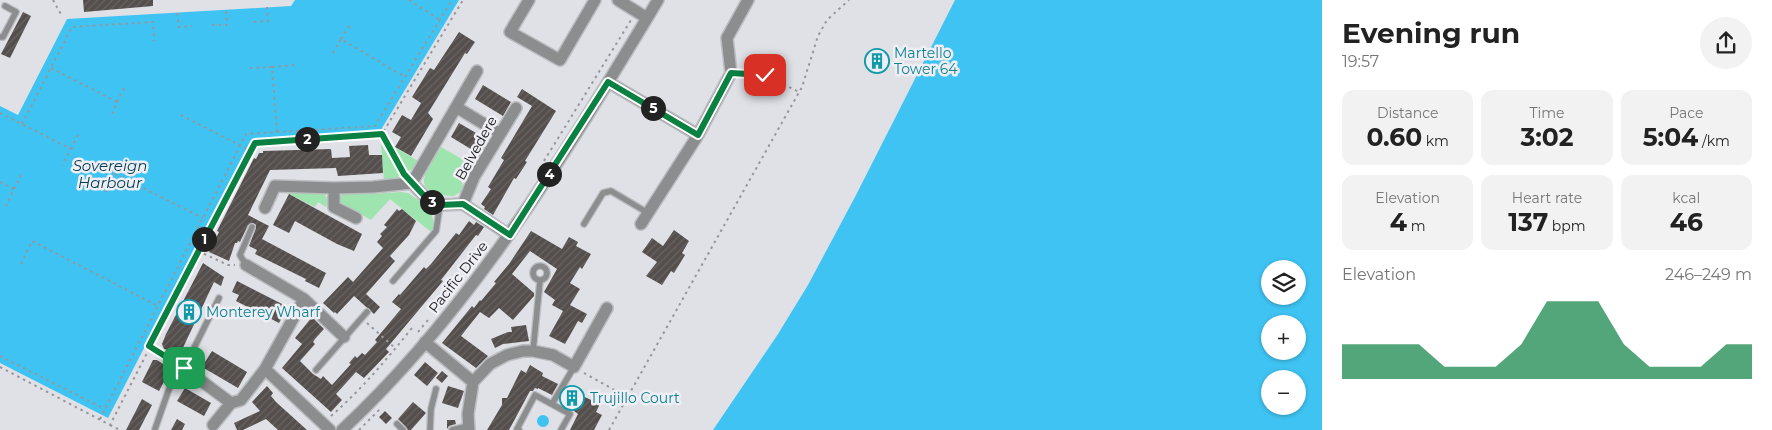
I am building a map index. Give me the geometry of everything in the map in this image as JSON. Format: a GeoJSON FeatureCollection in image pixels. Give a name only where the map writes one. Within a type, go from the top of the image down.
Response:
{"type":"FeatureCollection","features":[{"type":"Feature","properties":{"kind":"street"},"geometry":{"type":"LineString","coordinates":[[529,0],[510,32],[560,60],[595,0]]}},
{"type":"Feature","properties":{"kind":"street"},"geometry":{"type":"LineString","coordinates":[[618,0],[647,18]]}},
{"type":"Feature","properties":{"kind":"street","name":"Pacific Drive"},"geometry":{"type":"LineString","coordinates":[[342,430],[382,389],[420,339],[510,235],[658,0]]}},
{"type":"Feature","properties":{"kind":"street"},"geometry":{"type":"LineString","coordinates":[[641,224],[698,135],[731,73],[727,38],[748,0]]}},
{"type":"Feature","properties":{"kind":"street"},"geometry":{"type":"LineString","coordinates":[[412,183],[477,71]]}},
{"type":"Feature","properties":{"kind":"street"},"geometry":{"type":"LineString","coordinates":[[608,82],[698,135]]}},
{"type":"Feature","properties":{"kind":"street"},"geometry":{"type":"LineString","coordinates":[[456,107],[494,130]]}},
{"type":"Feature","properties":{"kind":"street","name":"Belvedere"},"geometry":{"type":"LineString","coordinates":[[463,204],[474,177],[516,108]]}},
{"type":"Feature","properties":{"kind":"street"},"geometry":{"type":"LineString","coordinates":[[265,208],[275,186],[373,188],[412,183]]}},
{"type":"Feature","properties":{"kind":"street"},"geometry":{"type":"LineString","coordinates":[[412,183],[428,200],[440,205],[463,204],[510,235]]}},
{"type":"Feature","properties":{"kind":"street"},"geometry":{"type":"LineString","coordinates":[[334,188],[334,207],[356,218]]}},
{"type":"Feature","properties":{"kind":"street"},"geometry":{"type":"LineString","coordinates":[[246,265],[304,299],[344,337]]}},
{"type":"Feature","properties":{"kind":"street"},"geometry":{"type":"LineString","coordinates":[[210,428],[231,403],[241,400],[265,369],[304,299]]}},
{"type":"Feature","properties":{"kind":"street"},"geometry":{"type":"LineString","coordinates":[[469,428],[468,414],[473,382],[490,364],[507,355],[523,351],[533,351],[553,355],[574,366],[607,308]]}},
{"type":"Feature","properties":{"kind":"street"},"geometry":{"type":"LineString","coordinates":[[420,339],[473,382]]}},
{"type":"Feature","properties":{"kind":"street"},"geometry":{"type":"LineString","coordinates":[[184,368],[231,403]]}},
{"type":"Feature","properties":{"kind":"street"},"geometry":{"type":"LineString","coordinates":[[265,369],[326,426]]}},
{"type":"Feature","properties":{"kind":"lane"},"geometry":{"type":"LineString","coordinates":[[0,37],[3,36],[16,12],[5,6]]}},
{"type":"Feature","properties":{"kind":"lane"},"geometry":{"type":"LineString","coordinates":[[584,224],[603,193],[607,191],[611,191],[648,213]]}},
{"type":"Feature","properties":{"kind":"lane"},"geometry":{"type":"LineString","coordinates":[[393,281],[436,231],[440,205]]}},
{"type":"Feature","properties":{"kind":"lane"},"geometry":{"type":"LineString","coordinates":[[246,265],[240,255],[252,227]]}},
{"type":"Feature","properties":{"kind":"lane"},"geometry":{"type":"LineString","coordinates":[[533,351],[540,281]]}},
{"type":"Feature","properties":{"kind":"lane"},"geometry":{"type":"LineString","coordinates":[[154,429],[169,389],[184,368],[219,298]]}},
{"type":"Feature","properties":{"kind":"lane"},"geometry":{"type":"LineString","coordinates":[[316,370],[367,312]]}},
{"type":"Feature","properties":{"kind":"lane"},"geometry":{"type":"LineString","coordinates":[[552,404],[574,366]]}},
{"type":"Feature","properties":{"kind":"lane"},"geometry":{"type":"LineString","coordinates":[[430,430],[431,409],[436,389]]}},
{"type":"Feature","properties":{"kind":"lane"},"geometry":{"type":"LineString","coordinates":[[519,430],[517,429],[535,395],[570,414],[561,430]]}},
{"type":"Feature","properties":{"kind":"lane"},"geometry":{"type":"LineString","coordinates":[[397,424],[403,430]]}},
{"type":"Feature","properties":{"kind":"lane"},"geometry":{"type":"LineString","coordinates":[[452,430],[469,428]]}},
{"type":"Feature","properties":{"kind":"path"},"geometry":{"type":"LineString","coordinates":[[53,0],[62,16]]}},
{"type":"Feature","properties":{"kind":"path"},"geometry":{"type":"LineString","coordinates":[[409,0],[440,20]]}},
{"type":"Feature","properties":{"kind":"path"},"geometry":{"type":"LineString","coordinates":[[382,134],[463,0]]}},
{"type":"Feature","properties":{"kind":"path"},"geometry":{"type":"LineString","coordinates":[[609,430],[799,92],[818,36],[827,20],[849,0]]}},
{"type":"Feature","properties":{"kind":"path"},"geometry":{"type":"LineString","coordinates":[[254,22],[268,21],[267,8]]}},
{"type":"Feature","properties":{"kind":"path"},"geometry":{"type":"LineString","coordinates":[[212,25],[226,25],[226,10]]}},
{"type":"Feature","properties":{"kind":"path"},"geometry":{"type":"LineString","coordinates":[[540,167],[636,12]]}},
{"type":"Feature","properties":{"kind":"path"},"geometry":{"type":"LineString","coordinates":[[177,13],[178,27],[192,26]]}},
{"type":"Feature","properties":{"kind":"path"},"geometry":{"type":"LineString","coordinates":[[22,124],[72,27],[153,22],[154,41]]}},
{"type":"Feature","properties":{"kind":"path"},"geometry":{"type":"LineString","coordinates":[[333,53],[351,23]]}},
{"type":"Feature","properties":{"kind":"path"},"geometry":{"type":"LineString","coordinates":[[341,39],[405,77]]}},
{"type":"Feature","properties":{"kind":"path"},"geometry":{"type":"LineString","coordinates":[[250,68],[294,65]]}},
{"type":"Feature","properties":{"kind":"path"},"geometry":{"type":"LineString","coordinates":[[272,67],[277,132]]}},
{"type":"Feature","properties":{"kind":"path"},"geometry":{"type":"LineString","coordinates":[[51,68],[117,102]]}},
{"type":"Feature","properties":{"kind":"path"},"geometry":{"type":"LineString","coordinates":[[731,73],[765,75],[799,92]]}},
{"type":"Feature","properties":{"kind":"path"},"geometry":{"type":"LineString","coordinates":[[111,118],[125,87]]}},
{"type":"Feature","properties":{"kind":"path"},"geometry":{"type":"LineString","coordinates":[[0,113],[71,149]]}},
{"type":"Feature","properties":{"kind":"path"},"geometry":{"type":"LineString","coordinates":[[181,116],[250,151]]}},
{"type":"Feature","properties":{"kind":"path"},"geometry":{"type":"LineString","coordinates":[[62,165],[79,133]]}},
{"type":"Feature","properties":{"kind":"path"},"geometry":{"type":"LineString","coordinates":[[110,425],[255,143],[382,134]]}},
{"type":"Feature","properties":{"kind":"path"},"geometry":{"type":"LineString","coordinates":[[382,134],[404,174],[412,183]]}},
{"type":"Feature","properties":{"kind":"path"},"geometry":{"type":"LineString","coordinates":[[6,206],[22,174]]}},
{"type":"Feature","properties":{"kind":"path"},"geometry":{"type":"LineString","coordinates":[[106,192],[115,174],[203,218]]}},
{"type":"Feature","properties":{"kind":"path"},"geometry":{"type":"LineString","coordinates":[[0,182],[14,189]]}},
{"type":"Feature","properties":{"kind":"path"},"geometry":{"type":"LineString","coordinates":[[21,264],[32,242],[158,306]]}},
{"type":"Feature","properties":{"kind":"path"},"geometry":{"type":"LineString","coordinates":[[198,251],[228,265],[246,265]]}},
{"type":"Feature","properties":{"kind":"path"},"geometry":{"type":"LineString","coordinates":[[362,318],[395,349]]}},
{"type":"Feature","properties":{"kind":"path"},"geometry":{"type":"LineString","coordinates":[[420,339],[428,320]]}},
{"type":"Feature","properties":{"kind":"path"},"geometry":{"type":"LineString","coordinates":[[326,426],[412,328]]}},
{"type":"Feature","properties":{"kind":"path"},"geometry":{"type":"LineString","coordinates":[[149,346],[184,368]]}},
{"type":"Feature","properties":{"kind":"path"},"geometry":{"type":"LineString","coordinates":[[0,356],[105,409]]}},
{"type":"Feature","properties":{"kind":"path"},"geometry":{"type":"LineString","coordinates":[[574,366],[627,397]]}},
{"type":"Feature","properties":{"kind":"path"},"geometry":{"type":"LineString","coordinates":[[0,368],[120,430]]}},
{"type":"Feature","properties":{"kind":"path"},"geometry":{"type":"LineString","coordinates":[[359,430],[384,405]]}},
{"type":"Feature","properties":{"kind":"green space"},"geometry":{"type":"Polygon","coordinates":[[[388,143],[418,161],[411,170],[405,172],[388,143]]]}},
{"type":"Feature","properties":{"kind":"green space"},"geometry":{"type":"Polygon","coordinates":[[[381,144],[400,175],[396,179],[384,181],[381,144]]]}},
{"type":"Feature","properties":{"kind":"green space"},"geometry":{"type":"Polygon","coordinates":[[[441,147],[474,166],[470,171],[456,168],[453,174],[460,180],[463,187],[461,193],[454,196],[433,192],[425,186],[424,174],[441,147]]]}},
{"type":"Feature","properties":{"kind":"green space"},"geometry":{"type":"Polygon","coordinates":[[[281,190],[322,193],[326,196],[328,203],[326,207],[318,202],[315,207],[281,190]]]}},
{"type":"Feature","properties":{"kind":"green space"},"geometry":{"type":"Polygon","coordinates":[[[345,193],[408,193],[431,209],[434,226],[431,232],[390,199],[371,220],[339,200],[341,195],[345,193]]]}},
{"type":"Feature","properties":{"kind":"water","name":"Sovereign Harbour"},"geometry":{"type":"Polygon","coordinates":[[[295,0],[459,0],[379,133],[251,140],[108,418],[0,363],[0,106],[18,115],[67,19],[291,6],[295,0]]]}},
{"type":"Feature","properties":{"kind":"water"},"geometry":{"type":"Polygon","coordinates":[[[955,0],[1322,0],[1322,430],[713,430],[778,334],[808,285],[955,0]]]}},
{"type":"Feature","properties":{"kind":"water"},"geometry":{"type":"Polygon","coordinates":[[[545,415],[548,416],[548,426],[541,427],[538,426],[537,419],[538,416],[545,415]]]}},
{"type":"Feature","properties":{"kind":"building"},"geometry":{"type":"Polygon","coordinates":[[[83,0],[153,0],[153,6],[84,12],[83,0]]]}},
{"type":"Feature","properties":{"kind":"building"},"geometry":{"type":"Polygon","coordinates":[[[23,12],[31,16],[10,58],[1,54],[23,12]]]}},
{"type":"Feature","properties":{"kind":"building"},"geometry":{"type":"Polygon","coordinates":[[[459,32],[475,42],[467,54],[465,53],[428,113],[433,119],[411,156],[395,147],[401,137],[392,132],[402,115],[411,120],[421,103],[412,97],[430,68],[434,70],[459,32]]]}},
{"type":"Feature","properties":{"kind":"building","name":"Martello Tower 64"},"geometry":{"type":"Polygon","coordinates":[[[877,51],[885,56],[886,60],[881,68],[877,69],[869,64],[868,60],[873,52],[877,51]]]}},
{"type":"Feature","properties":{"kind":"building"},"geometry":{"type":"Polygon","coordinates":[[[483,85],[511,102],[503,116],[475,99],[483,85]]]}},
{"type":"Feature","properties":{"kind":"building"},"geometry":{"type":"Polygon","coordinates":[[[522,89],[556,111],[525,161],[527,162],[516,179],[514,178],[493,215],[484,209],[485,207],[481,204],[491,189],[488,187],[504,160],[501,158],[532,106],[517,97],[522,89]]]}},
{"type":"Feature","properties":{"kind":"building"},"geometry":{"type":"Polygon","coordinates":[[[459,123],[488,140],[479,154],[451,137],[459,123]]]}},
{"type":"Feature","properties":{"kind":"building"},"geometry":{"type":"Polygon","coordinates":[[[368,145],[369,155],[382,155],[383,173],[338,176],[336,168],[270,170],[248,215],[269,226],[262,239],[326,273],[319,288],[305,281],[306,279],[255,254],[257,250],[249,246],[256,228],[256,225],[253,223],[248,225],[240,242],[235,243],[229,261],[209,252],[219,232],[217,231],[254,158],[256,159],[259,153],[263,153],[263,151],[331,149],[332,158],[350,157],[349,146],[368,145]]]}},
{"type":"Feature","properties":{"kind":"building"},"geometry":{"type":"Polygon","coordinates":[[[289,194],[362,234],[354,251],[295,221],[289,233],[273,225],[289,194]]]}},
{"type":"Feature","properties":{"kind":"building"},"geometry":{"type":"Polygon","coordinates":[[[397,209],[399,211],[402,209],[416,221],[409,235],[390,256],[395,261],[366,294],[380,307],[374,314],[354,296],[337,314],[334,313],[323,303],[348,277],[353,282],[383,248],[377,242],[382,236],[380,234],[387,227],[384,225],[397,209]]]}},
{"type":"Feature","properties":{"kind":"building"},"geometry":{"type":"Polygon","coordinates":[[[469,221],[474,225],[476,222],[484,227],[441,280],[443,281],[386,349],[389,352],[364,378],[356,372],[336,394],[342,400],[331,412],[282,368],[302,344],[295,338],[312,317],[324,329],[313,342],[315,344],[300,361],[313,374],[321,379],[323,376],[332,385],[351,364],[349,363],[355,356],[357,358],[362,353],[365,355],[377,342],[375,340],[401,309],[392,302],[424,267],[426,269],[431,264],[456,233],[459,235],[469,221]]]}},
{"type":"Feature","properties":{"kind":"building"},"geometry":{"type":"Polygon","coordinates":[[[674,230],[689,241],[682,253],[685,255],[674,273],[671,271],[662,285],[646,276],[657,262],[642,252],[652,238],[663,246],[674,230]]]}},
{"type":"Feature","properties":{"kind":"building"},"geometry":{"type":"Polygon","coordinates":[[[531,231],[562,249],[569,237],[578,242],[576,246],[591,254],[582,269],[580,267],[570,283],[580,289],[570,305],[587,314],[582,323],[578,321],[565,344],[549,336],[563,311],[552,305],[555,300],[544,292],[557,269],[530,251],[512,274],[534,293],[534,296],[513,320],[499,308],[489,318],[480,312],[461,336],[488,356],[476,368],[442,343],[472,306],[474,308],[496,283],[494,282],[509,264],[531,231]]]}},
{"type":"Feature","properties":{"kind":"building","name":"Monterey Wharf"},"geometry":{"type":"Polygon","coordinates":[[[203,263],[224,277],[221,286],[214,282],[180,354],[164,349],[162,344],[166,334],[203,263]]]}},
{"type":"Feature","properties":{"kind":"building"},"geometry":{"type":"Polygon","coordinates":[[[237,281],[288,307],[279,323],[236,301],[239,295],[232,292],[237,281]]]}},
{"type":"Feature","properties":{"kind":"building"},"geometry":{"type":"Polygon","coordinates":[[[526,325],[529,341],[503,344],[495,348],[491,339],[512,332],[511,327],[526,325]]]}},
{"type":"Feature","properties":{"kind":"building"},"geometry":{"type":"Polygon","coordinates":[[[212,351],[247,372],[238,388],[202,367],[212,351]]]}},
{"type":"Feature","properties":{"kind":"building"},"geometry":{"type":"Polygon","coordinates":[[[153,360],[157,360],[171,369],[159,391],[142,382],[153,360]]]}},
{"type":"Feature","properties":{"kind":"building"},"geometry":{"type":"Polygon","coordinates":[[[425,362],[438,373],[427,386],[414,375],[425,362]]]}},
{"type":"Feature","properties":{"kind":"building"},"geometry":{"type":"Polygon","coordinates":[[[530,365],[543,373],[542,376],[558,384],[552,395],[535,388],[533,391],[530,391],[509,430],[487,430],[502,405],[502,398],[507,398],[521,370],[526,373],[530,365]]]}},
{"type":"Feature","properties":{"kind":"building"},"geometry":{"type":"Polygon","coordinates":[[[442,371],[448,376],[442,383],[436,378],[442,371]]]}},
{"type":"Feature","properties":{"kind":"building"},"geometry":{"type":"Polygon","coordinates":[[[267,386],[273,393],[271,396],[276,402],[307,430],[278,430],[266,419],[243,430],[237,430],[234,423],[260,411],[252,402],[267,386]]]}},
{"type":"Feature","properties":{"kind":"building"},"geometry":{"type":"Polygon","coordinates":[[[448,386],[464,391],[458,408],[442,403],[448,386]]]}},
{"type":"Feature","properties":{"kind":"building"},"geometry":{"type":"Polygon","coordinates":[[[185,388],[211,403],[204,416],[177,401],[185,388]]]}},
{"type":"Feature","properties":{"kind":"building"},"geometry":{"type":"Polygon","coordinates":[[[567,389],[600,404],[596,412],[602,415],[594,430],[570,430],[578,414],[574,411],[575,408],[560,400],[567,389]]]}},
{"type":"Feature","properties":{"kind":"building"},"geometry":{"type":"Polygon","coordinates":[[[142,399],[152,405],[139,430],[126,430],[142,399]]]}},
{"type":"Feature","properties":{"kind":"building"},"geometry":{"type":"Polygon","coordinates":[[[413,402],[426,413],[411,430],[408,430],[398,419],[413,402]]]}},
{"type":"Feature","properties":{"kind":"building"},"geometry":{"type":"Polygon","coordinates":[[[385,411],[392,418],[386,424],[379,417],[385,411]]]}},
{"type":"Feature","properties":{"kind":"building"},"geometry":{"type":"Polygon","coordinates":[[[177,419],[185,424],[182,430],[171,430],[177,419]]]}},
{"type":"Feature","properties":{"kind":"building"},"geometry":{"type":"Polygon","coordinates":[[[447,420],[455,420],[456,424],[449,426],[447,429],[447,420]]]}},
{"type":"Feature","properties":{"kind":"place","name":"Martello Tower 64"},"geometry":{"type":"Point","coordinates":[877,61]}},
{"type":"Feature","properties":{"kind":"place","name":"Monterey Wharf"},"geometry":{"type":"Point","coordinates":[189,312]}},
{"type":"Feature","properties":{"kind":"place","name":"Trujillo Court"},"geometry":{"type":"Point","coordinates":[572,398]}},
{"type":"Feature","properties":{"kind":"route"},"geometry":{"type":"LineString","coordinates":[[184,368],[149,346],[255,143],[382,134],[404,174],[428,200],[440,205],[463,204],[510,235],[608,82],[698,135],[731,73],[765,75]]}}]}
